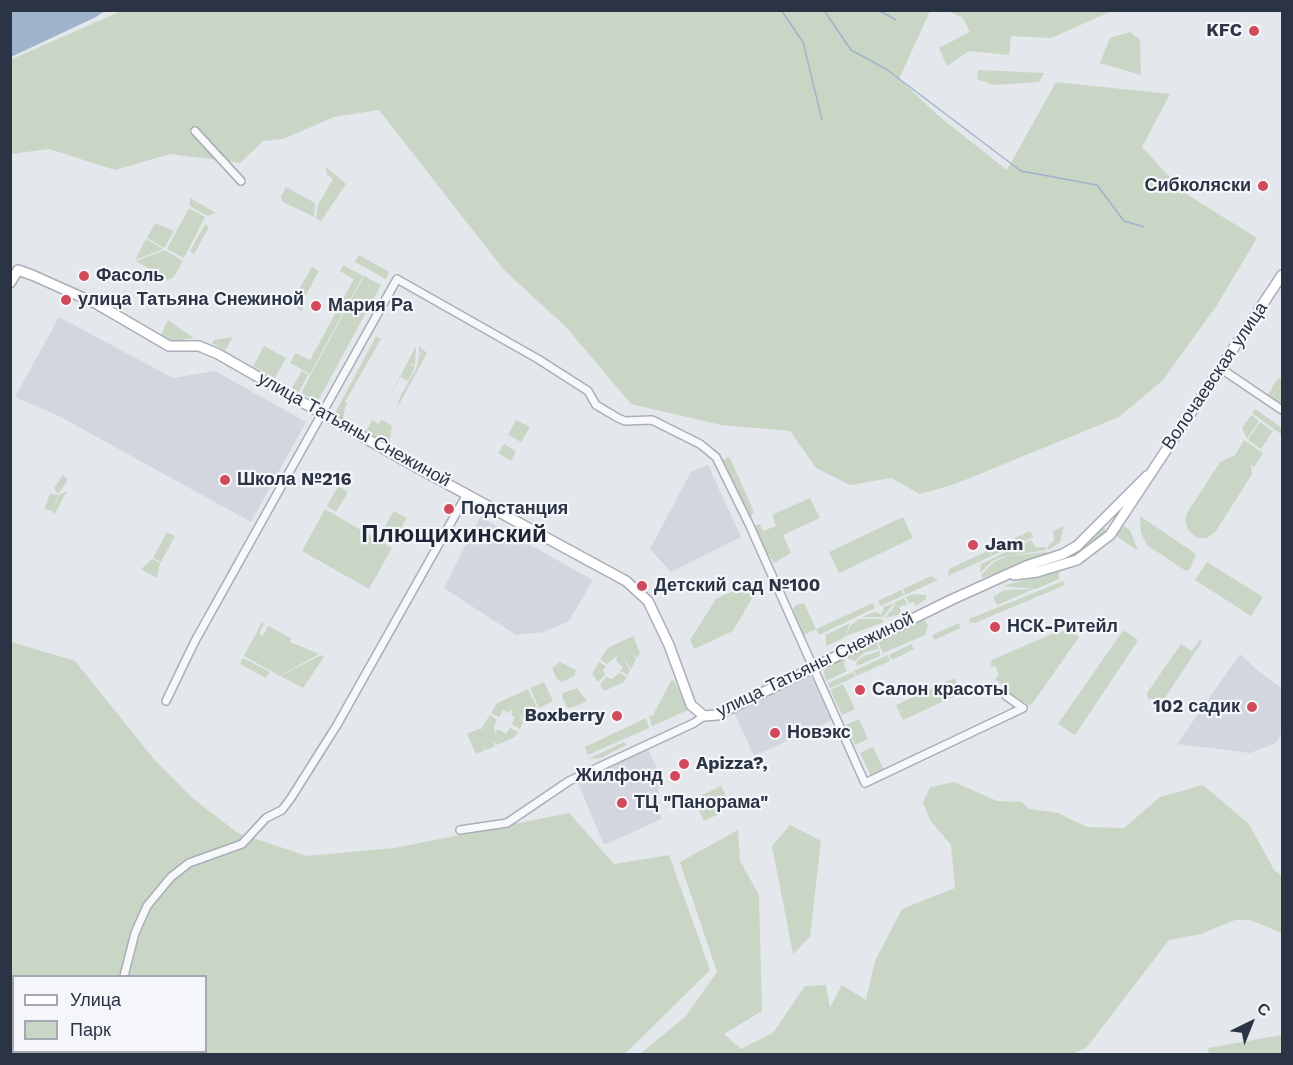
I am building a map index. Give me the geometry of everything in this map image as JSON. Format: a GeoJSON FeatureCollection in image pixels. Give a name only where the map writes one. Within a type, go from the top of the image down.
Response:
{"type":"FeatureCollection","features":[{"type":"Feature","properties":{"kind":"street"},"geometry":{"type":"LineString","coordinates":[[195,131],[241,181]]}},
{"type":"Feature","properties":{"kind":"street","name":"улица Татьяны Снежиной"},"geometry":{"type":"LineString","coordinates":[[10,283],[18,270],[54,283],[97,304],[169,346],[199,346],[208,349],[626,581],[642,593],[669,645],[691,705],[704,716],[723,712],[812,667],[1009,575],[1077,546],[1105,517]]}},
{"type":"Feature","properties":{"kind":"street","name":"Волочаевская улица"},"geometry":{"type":"LineString","coordinates":[[1110,535],[1138,496],[1147,476],[1282,275]]}},
{"type":"Feature","properties":{"kind":"street"},"geometry":{"type":"LineString","coordinates":[[166,701],[195,641],[397,279],[547,364],[588,391],[596,405],[618,418],[652,420],[700,444],[716,457],[749,524],[865,783],[1009,713]]}},
{"type":"Feature","properties":{"kind":"street"},"geometry":{"type":"LineString","coordinates":[[1220,368],[1282,410]]}},
{"type":"Feature","properties":{"kind":"street","name":"Волочаевская улица"},"geometry":{"type":"LineString","coordinates":[[1105,517],[1147,476]]}},
{"type":"Feature","properties":{"kind":"street"},"geometry":{"type":"LineString","coordinates":[[124,975],[127,958],[147,906],[171,877],[189,863],[242,844],[266,818],[282,810],[291,798],[337,725],[467,494]]}},
{"type":"Feature","properties":{"kind":"street","name":"улица Татьяны Снежиной"},"geometry":{"type":"LineString","coordinates":[[1009,575],[1037,572],[1077,560],[1110,535]]}},
{"type":"Feature","properties":{"kind":"street"},"geometry":{"type":"LineString","coordinates":[[460,830],[507,823],[569,780],[694,723],[704,716]]}},
{"type":"Feature","properties":{"kind":"shaded area","name":"Школа №216"},"geometry":{"type":"Polygon","coordinates":[[[59,317],[173,378],[215,371],[306,422],[251,522],[59,416],[15,397],[59,317]]]}},
{"type":"Feature","properties":{"kind":"shaded area"},"geometry":{"type":"Polygon","coordinates":[[[708,465],[741,537],[671,572],[650,549],[691,472],[708,465]]]}},
{"type":"Feature","properties":{"kind":"shaded area"},"geometry":{"type":"Polygon","coordinates":[[[480,517],[593,580],[569,621],[544,632],[516,635],[444,588],[480,517]]]}},
{"type":"Feature","properties":{"kind":"shaded area"},"geometry":{"type":"Polygon","coordinates":[[[1240,654],[1258,671],[1282,688],[1282,732],[1276,743],[1250,753],[1177,744],[1240,654]]]}},
{"type":"Feature","properties":{"kind":"shaded area"},"geometry":{"type":"Polygon","coordinates":[[[805,674],[812,678],[832,720],[754,756],[733,710],[805,674]]]}},
{"type":"Feature","properties":{"kind":"shaded area"},"geometry":{"type":"Polygon","coordinates":[[[637,749],[642,752],[648,749],[665,786],[658,789],[661,819],[607,844],[603,843],[576,778],[637,749]]]}},
{"type":"Feature","properties":{"kind":"green space"},"geometry":{"type":"Polygon","coordinates":[[[121,11],[930,11],[899,79],[941,118],[1007,170],[1056,82],[1170,94],[1142,147],[1183,192],[1257,238],[1217,305],[1163,380],[1119,417],[955,484],[920,494],[891,478],[850,485],[816,468],[790,431],[721,425],[631,404],[566,327],[504,270],[379,110],[334,117],[283,139],[263,141],[240,163],[170,154],[115,170],[49,149],[11,154],[10,60],[121,11]]]}},
{"type":"Feature","properties":{"kind":"green space"},"geometry":{"type":"Polygon","coordinates":[[[947,11],[1112,11],[1051,38],[1011,36],[1009,55],[969,51],[947,66],[939,48],[970,32],[962,17],[947,11]]]}},
{"type":"Feature","properties":{"kind":"green space"},"geometry":{"type":"Polygon","coordinates":[[[1130,32],[1140,40],[1141,75],[1100,63],[1110,38],[1130,32]]]}},
{"type":"Feature","properties":{"kind":"green space"},"geometry":{"type":"Polygon","coordinates":[[[978,70],[1044,73],[1039,82],[993,85],[977,79],[978,70]]]}},
{"type":"Feature","properties":{"kind":"green space"},"geometry":{"type":"Polygon","coordinates":[[[326,167],[346,184],[321,221],[316,218],[318,205],[333,179],[327,175],[326,167]]]}},
{"type":"Feature","properties":{"kind":"green space"},"geometry":{"type":"Polygon","coordinates":[[[286,187],[315,203],[314,217],[283,202],[281,197],[286,187]]]}},
{"type":"Feature","properties":{"kind":"green space"},"geometry":{"type":"Polygon","coordinates":[[[190,198],[216,213],[207,216],[190,206],[190,198]]]}},
{"type":"Feature","properties":{"kind":"green space"},"geometry":{"type":"Polygon","coordinates":[[[189,208],[205,217],[184,258],[167,249],[189,208]]]}},
{"type":"Feature","properties":{"kind":"green space"},"geometry":{"type":"Polygon","coordinates":[[[155,223],[174,231],[164,248],[147,238],[155,223]]]}},
{"type":"Feature","properties":{"kind":"green space"},"geometry":{"type":"Polygon","coordinates":[[[205,224],[209,227],[194,254],[190,251],[205,224]]]}},
{"type":"Feature","properties":{"kind":"green space"},"geometry":{"type":"Polygon","coordinates":[[[146,239],[163,249],[135,260],[146,239]]]}},
{"type":"Feature","properties":{"kind":"green space"},"geometry":{"type":"Polygon","coordinates":[[[165,250],[183,261],[174,277],[168,280],[136,261],[165,250]]]}},
{"type":"Feature","properties":{"kind":"green space"},"geometry":{"type":"Polygon","coordinates":[[[359,255],[389,272],[386,279],[355,262],[359,255]]]}},
{"type":"Feature","properties":{"kind":"green space"},"geometry":{"type":"Polygon","coordinates":[[[343,265],[363,276],[310,374],[290,363],[295,353],[310,360],[354,279],[340,271],[343,265]]]}},
{"type":"Feature","properties":{"kind":"green space"},"geometry":{"type":"Polygon","coordinates":[[[312,267],[319,271],[306,295],[298,291],[312,267]]]}},
{"type":"Feature","properties":{"kind":"green space"},"geometry":{"type":"Polygon","coordinates":[[[364,276],[381,285],[319,399],[315,400],[301,393],[364,276]]]}},
{"type":"Feature","properties":{"kind":"green space"},"geometry":{"type":"Polygon","coordinates":[[[113,292],[111,298],[117,302],[120,298],[127,300],[120,313],[106,305],[113,292]]]}},
{"type":"Feature","properties":{"kind":"green space"},"geometry":{"type":"Polygon","coordinates":[[[298,292],[305,296],[302,311],[287,302],[298,292]]]}},
{"type":"Feature","properties":{"kind":"green space"},"geometry":{"type":"Polygon","coordinates":[[[168,320],[194,338],[173,341],[161,335],[168,320]]]}},
{"type":"Feature","properties":{"kind":"green space"},"geometry":{"type":"Polygon","coordinates":[[[376,336],[381,339],[345,402],[348,404],[345,407],[343,421],[334,415],[376,336]]]}},
{"type":"Feature","properties":{"kind":"green space"},"geometry":{"type":"Polygon","coordinates":[[[233,337],[225,351],[212,343],[214,340],[233,337]]]}},
{"type":"Feature","properties":{"kind":"green space"},"geometry":{"type":"Polygon","coordinates":[[[264,346],[286,358],[275,378],[253,366],[264,346]]]}},
{"type":"Feature","properties":{"kind":"green space"},"geometry":{"type":"Polygon","coordinates":[[[416,346],[415,365],[408,363],[415,367],[408,381],[401,377],[404,371],[387,401],[416,346]]]}},
{"type":"Feature","properties":{"kind":"green space"},"geometry":{"type":"Polygon","coordinates":[[[419,346],[427,353],[397,408],[400,397],[417,367],[419,354],[424,355],[419,352],[419,346]]]}},
{"type":"Feature","properties":{"kind":"green space"},"geometry":{"type":"Polygon","coordinates":[[[302,371],[308,375],[299,392],[292,388],[302,371]]]}},
{"type":"Feature","properties":{"kind":"green space"},"geometry":{"type":"Polygon","coordinates":[[[1277,379],[1282,380],[1282,405],[1268,395],[1277,379]]]}},
{"type":"Feature","properties":{"kind":"green space"},"geometry":{"type":"Polygon","coordinates":[[[1255,409],[1282,428],[1282,435],[1252,413],[1255,409]]]}},
{"type":"Feature","properties":{"kind":"green space"},"geometry":{"type":"Polygon","coordinates":[[[1251,415],[1259,421],[1247,439],[1242,428],[1251,415]]]}},
{"type":"Feature","properties":{"kind":"green space"},"geometry":{"type":"Polygon","coordinates":[[[372,420],[378,424],[382,420],[392,426],[389,446],[366,432],[372,420]]]}},
{"type":"Feature","properties":{"kind":"green space"},"geometry":{"type":"Polygon","coordinates":[[[516,420],[530,427],[521,442],[508,435],[516,420]]]}},
{"type":"Feature","properties":{"kind":"green space"},"geometry":{"type":"Polygon","coordinates":[[[1260,422],[1273,431],[1261,449],[1248,440],[1260,422]]]}},
{"type":"Feature","properties":{"kind":"green space"},"geometry":{"type":"Polygon","coordinates":[[[1244,440],[1263,453],[1254,467],[1251,465],[1252,474],[1216,531],[1207,538],[1198,538],[1189,531],[1185,521],[1187,513],[1220,462],[1235,455],[1244,440]]]}},
{"type":"Feature","properties":{"kind":"green space"},"geometry":{"type":"Polygon","coordinates":[[[504,444],[516,451],[511,461],[498,453],[504,444]]]}},
{"type":"Feature","properties":{"kind":"green space"},"geometry":{"type":"Polygon","coordinates":[[[727,457],[730,458],[754,512],[750,517],[723,461],[727,457]]]}},
{"type":"Feature","properties":{"kind":"green space"},"geometry":{"type":"Polygon","coordinates":[[[63,475],[68,480],[58,494],[54,488],[63,475]]]}},
{"type":"Feature","properties":{"kind":"green space"},"geometry":{"type":"Polygon","coordinates":[[[338,486],[348,492],[336,512],[327,506],[338,486]]]}},
{"type":"Feature","properties":{"kind":"green space"},"geometry":{"type":"Polygon","coordinates":[[[67,491],[54,515],[52,511],[44,509],[50,494],[58,495],[55,505],[59,495],[67,491]]]}},
{"type":"Feature","properties":{"kind":"green space"},"geometry":{"type":"Polygon","coordinates":[[[810,498],[820,518],[783,535],[791,553],[774,563],[762,545],[755,525],[760,524],[763,531],[776,526],[772,515],[810,498]]]}},
{"type":"Feature","properties":{"kind":"green space"},"geometry":{"type":"Polygon","coordinates":[[[325,509],[392,548],[369,589],[302,551],[325,509]]]}},
{"type":"Feature","properties":{"kind":"green space"},"geometry":{"type":"Polygon","coordinates":[[[394,511],[407,518],[392,543],[379,536],[394,511]]]}},
{"type":"Feature","properties":{"kind":"green space"},"geometry":{"type":"Polygon","coordinates":[[[1140,516],[1196,554],[1190,569],[1186,571],[1147,545],[1141,533],[1140,516]]]}},
{"type":"Feature","properties":{"kind":"green space"},"geometry":{"type":"Polygon","coordinates":[[[903,517],[913,538],[839,573],[829,552],[903,517]]]}},
{"type":"Feature","properties":{"kind":"green space"},"geometry":{"type":"Polygon","coordinates":[[[1103,523],[1106,533],[1082,553],[1070,559],[1031,568],[1067,556],[1103,523]]]}},
{"type":"Feature","properties":{"kind":"green space"},"geometry":{"type":"Polygon","coordinates":[[[1064,526],[1060,542],[1048,550],[1047,547],[1054,540],[1053,531],[1064,526]]]}},
{"type":"Feature","properties":{"kind":"green space"},"geometry":{"type":"Polygon","coordinates":[[[1124,526],[1130,530],[1138,551],[1115,535],[1124,526]]]}},
{"type":"Feature","properties":{"kind":"green space"},"geometry":{"type":"Polygon","coordinates":[[[1030,531],[1033,537],[948,576],[949,569],[1030,531]]]}},
{"type":"Feature","properties":{"kind":"green space"},"geometry":{"type":"Polygon","coordinates":[[[167,532],[175,536],[161,562],[153,558],[167,532]]]}},
{"type":"Feature","properties":{"kind":"green space"},"geometry":{"type":"Polygon","coordinates":[[[1031,540],[1036,547],[1046,547],[1046,550],[1002,557],[992,561],[980,573],[981,564],[1031,540]]]}},
{"type":"Feature","properties":{"kind":"green space"},"geometry":{"type":"Polygon","coordinates":[[[1047,552],[1049,555],[982,578],[981,575],[994,562],[1008,556],[1047,552]]]}},
{"type":"Feature","properties":{"kind":"green space"},"geometry":{"type":"Polygon","coordinates":[[[152,559],[160,563],[157,578],[141,569],[152,559]]]}},
{"type":"Feature","properties":{"kind":"green space"},"geometry":{"type":"Polygon","coordinates":[[[1207,562],[1263,597],[1251,616],[1195,580],[1207,562]]]}},
{"type":"Feature","properties":{"kind":"green space"},"geometry":{"type":"Polygon","coordinates":[[[1059,571],[1059,579],[1036,589],[1002,586],[1059,571]]]}},
{"type":"Feature","properties":{"kind":"green space"},"geometry":{"type":"Polygon","coordinates":[[[931,576],[938,580],[905,595],[903,589],[931,576]]]}},
{"type":"Feature","properties":{"kind":"green space"},"geometry":{"type":"Polygon","coordinates":[[[1063,581],[1065,585],[975,623],[970,622],[969,619],[1063,581]]]}},
{"type":"Feature","properties":{"kind":"green space"},"geometry":{"type":"Polygon","coordinates":[[[746,585],[752,598],[733,631],[694,649],[690,640],[716,599],[746,585]]]}},
{"type":"Feature","properties":{"kind":"green space"},"geometry":{"type":"Polygon","coordinates":[[[1034,589],[997,605],[993,597],[1004,590],[1034,589]]]}},
{"type":"Feature","properties":{"kind":"green space"},"geometry":{"type":"Polygon","coordinates":[[[901,590],[904,595],[881,606],[878,601],[901,590]]]}},
{"type":"Feature","properties":{"kind":"green space"},"geometry":{"type":"Polygon","coordinates":[[[914,594],[926,595],[926,599],[916,606],[914,602],[909,603],[906,597],[914,594]]]}},
{"type":"Feature","properties":{"kind":"green space"},"geometry":{"type":"Polygon","coordinates":[[[904,598],[907,604],[899,607],[902,614],[884,618],[893,609],[895,602],[904,598]]]}},
{"type":"Feature","properties":{"kind":"green space"},"geometry":{"type":"Polygon","coordinates":[[[804,603],[816,629],[804,635],[793,609],[796,605],[804,603]]]}},
{"type":"Feature","properties":{"kind":"green space"},"geometry":{"type":"Polygon","coordinates":[[[873,603],[875,608],[819,635],[816,629],[873,603]]]}},
{"type":"Feature","properties":{"kind":"green space"},"geometry":{"type":"Polygon","coordinates":[[[894,603],[883,617],[862,617],[874,612],[882,614],[884,607],[894,603]]]}},
{"type":"Feature","properties":{"kind":"green space"},"geometry":{"type":"Polygon","coordinates":[[[859,619],[882,619],[884,622],[846,636],[850,626],[859,619]]]}},
{"type":"Feature","properties":{"kind":"green space"},"geometry":{"type":"Polygon","coordinates":[[[925,620],[928,626],[925,635],[883,653],[878,642],[925,620]]]}},
{"type":"Feature","properties":{"kind":"green space"},"geometry":{"type":"Polygon","coordinates":[[[262,622],[264,624],[259,634],[263,636],[268,626],[291,638],[290,642],[319,654],[280,676],[244,656],[262,622]]]}},
{"type":"Feature","properties":{"kind":"green space"},"geometry":{"type":"Polygon","coordinates":[[[850,623],[845,637],[826,646],[826,635],[850,623]]]}},
{"type":"Feature","properties":{"kind":"green space"},"geometry":{"type":"Polygon","coordinates":[[[959,623],[961,628],[934,640],[932,635],[959,623]]]}},
{"type":"Feature","properties":{"kind":"green space"},"geometry":{"type":"Polygon","coordinates":[[[1070,630],[1079,637],[1032,704],[1028,705],[1010,693],[995,679],[999,675],[995,666],[990,667],[992,660],[1054,633],[1070,630]]]}},
{"type":"Feature","properties":{"kind":"green space"},"geometry":{"type":"Polygon","coordinates":[[[1125,631],[1137,639],[1137,642],[1075,735],[1058,724],[1122,632],[1125,631]]]}},
{"type":"Feature","properties":{"kind":"green space"},"geometry":{"type":"Polygon","coordinates":[[[633,636],[640,653],[637,658],[632,652],[636,660],[631,669],[623,656],[630,671],[628,675],[620,671],[623,667],[616,661],[617,656],[607,664],[600,659],[608,648],[633,636]]]}},
{"type":"Feature","properties":{"kind":"green space"},"geometry":{"type":"Polygon","coordinates":[[[1200,640],[1202,642],[1164,699],[1148,699],[1147,693],[1181,644],[1192,651],[1200,640]]]}},
{"type":"Feature","properties":{"kind":"green space"},"geometry":{"type":"Polygon","coordinates":[[[11,642],[75,661],[153,758],[191,797],[238,833],[307,856],[395,848],[569,813],[614,864],[669,855],[710,970],[625,1054],[11,1054],[11,642]]]}},
{"type":"Feature","properties":{"kind":"green space"},"geometry":{"type":"Polygon","coordinates":[[[876,642],[879,649],[865,652],[855,661],[847,656],[876,642]]]}},
{"type":"Feature","properties":{"kind":"green space"},"geometry":{"type":"Polygon","coordinates":[[[911,644],[914,649],[892,660],[889,655],[911,644]]]}},
{"type":"Feature","properties":{"kind":"green space"},"geometry":{"type":"Polygon","coordinates":[[[880,651],[880,656],[857,666],[856,662],[864,656],[880,651]]]}},
{"type":"Feature","properties":{"kind":"green space"},"geometry":{"type":"Polygon","coordinates":[[[321,655],[324,657],[303,688],[281,676],[321,655]]]}},
{"type":"Feature","properties":{"kind":"green space"},"geometry":{"type":"Polygon","coordinates":[[[888,655],[890,661],[856,676],[854,671],[888,655]]]}},
{"type":"Feature","properties":{"kind":"green space"},"geometry":{"type":"Polygon","coordinates":[[[846,656],[844,667],[847,671],[826,681],[824,672],[826,667],[846,656]]]}},
{"type":"Feature","properties":{"kind":"green space"},"geometry":{"type":"Polygon","coordinates":[[[243,658],[270,672],[266,678],[240,664],[243,658]]]}},
{"type":"Feature","properties":{"kind":"green space"},"geometry":{"type":"Polygon","coordinates":[[[560,662],[576,670],[574,676],[562,682],[557,679],[552,668],[560,662]]]}},
{"type":"Feature","properties":{"kind":"green space"},"geometry":{"type":"Polygon","coordinates":[[[599,662],[606,666],[603,670],[605,675],[598,682],[592,674],[599,662]]]}},
{"type":"Feature","properties":{"kind":"green space"},"geometry":{"type":"Polygon","coordinates":[[[853,672],[855,677],[830,688],[828,683],[853,672]]]}},
{"type":"Feature","properties":{"kind":"green space"},"geometry":{"type":"Polygon","coordinates":[[[619,673],[627,677],[624,682],[604,691],[600,684],[607,677],[612,679],[619,673]]]}},
{"type":"Feature","properties":{"kind":"green space"},"geometry":{"type":"Polygon","coordinates":[[[954,678],[958,685],[954,687],[958,687],[961,693],[903,720],[899,713],[903,711],[899,712],[896,705],[954,678]]]}},
{"type":"Feature","properties":{"kind":"green space"},"geometry":{"type":"Polygon","coordinates":[[[674,680],[688,710],[652,726],[649,717],[653,715],[671,681],[674,680]]]}},
{"type":"Feature","properties":{"kind":"green space"},"geometry":{"type":"Polygon","coordinates":[[[544,682],[553,701],[539,708],[530,688],[544,682]]]}},
{"type":"Feature","properties":{"kind":"green space"},"geometry":{"type":"Polygon","coordinates":[[[843,684],[855,709],[842,715],[830,690],[843,684]]]}},
{"type":"Feature","properties":{"kind":"green space"},"geometry":{"type":"Polygon","coordinates":[[[577,688],[587,701],[571,708],[567,707],[562,697],[563,693],[577,688]]]}},
{"type":"Feature","properties":{"kind":"green space"},"geometry":{"type":"Polygon","coordinates":[[[528,689],[531,695],[529,696],[532,697],[537,708],[532,711],[527,705],[530,712],[524,721],[517,709],[523,722],[520,729],[512,724],[515,717],[512,715],[511,708],[509,713],[503,710],[499,717],[491,713],[497,703],[528,689]]]}},
{"type":"Feature","properties":{"kind":"green space"},"geometry":{"type":"Polygon","coordinates":[[[490,715],[497,720],[494,727],[495,733],[498,729],[506,734],[510,728],[518,732],[515,737],[497,745],[493,741],[495,746],[486,750],[483,746],[485,750],[476,754],[467,734],[481,728],[484,731],[482,727],[490,715]]]}},
{"type":"Feature","properties":{"kind":"green space"},"geometry":{"type":"Polygon","coordinates":[[[646,718],[649,728],[588,755],[585,747],[646,718]]]}},
{"type":"Feature","properties":{"kind":"green space"},"geometry":{"type":"Polygon","coordinates":[[[859,719],[868,739],[855,745],[846,725],[859,719]]]}},
{"type":"Feature","properties":{"kind":"green space"},"geometry":{"type":"Polygon","coordinates":[[[624,742],[626,745],[601,758],[588,759],[624,742]]]}},
{"type":"Feature","properties":{"kind":"green space"},"geometry":{"type":"Polygon","coordinates":[[[873,747],[885,772],[872,778],[860,753],[873,747]]]}},
{"type":"Feature","properties":{"kind":"green space"},"geometry":{"type":"Polygon","coordinates":[[[618,768],[620,773],[595,784],[593,780],[618,768]]]}},
{"type":"Feature","properties":{"kind":"green space"},"geometry":{"type":"Polygon","coordinates":[[[954,782],[997,801],[1022,802],[1029,809],[1058,813],[1087,827],[1124,828],[1160,797],[1203,785],[1249,824],[1274,870],[1282,876],[1282,933],[1250,920],[1235,920],[1201,934],[1169,940],[1087,1047],[1073,1054],[640,1054],[686,1016],[717,972],[680,862],[738,830],[740,861],[759,895],[762,1011],[724,1034],[741,1049],[773,1033],[805,986],[826,985],[830,1008],[842,985],[866,1000],[875,961],[902,909],[955,888],[951,845],[930,820],[923,803],[930,787],[954,782]]]}},
{"type":"Feature","properties":{"kind":"green space"},"geometry":{"type":"Polygon","coordinates":[[[721,786],[727,798],[719,802],[723,812],[704,821],[694,799],[721,786]]]}},
{"type":"Feature","properties":{"kind":"green space"},"geometry":{"type":"Polygon","coordinates":[[[790,825],[821,841],[810,937],[793,954],[772,846],[790,825]]]}},
{"type":"Feature","properties":{"kind":"green space"},"geometry":{"type":"Polygon","coordinates":[[[1282,1035],[1282,1054],[1209,1054],[1208,1048],[1282,1035]]]}},
{"type":"Feature","properties":{"kind":"water"},"geometry":{"type":"Polygon","coordinates":[[[11,10],[105,11],[11,57],[11,10]]]}},
{"type":"Feature","properties":{"kind":"waterway"},"geometry":{"type":"LineString","coordinates":[[781,10],[803,42],[822,120]]}},
{"type":"Feature","properties":{"kind":"waterway"},"geometry":{"type":"LineString","coordinates":[[824,10],[851,50],[886,69],[1021,171],[1097,185],[1124,221],[1144,227]]}},
{"type":"Feature","properties":{"kind":"waterway"},"geometry":{"type":"LineString","coordinates":[[878,10],[896,20]]}},
{"type":"Feature","properties":{"kind":"place","name":"KFC"},"geometry":{"type":"Point","coordinates":[1254,31]}},
{"type":"Feature","properties":{"kind":"place","name":"Сибколяски"},"geometry":{"type":"Point","coordinates":[1263,186]}},
{"type":"Feature","properties":{"kind":"place","name":"Фасоль"},"geometry":{"type":"Point","coordinates":[84,276]}},
{"type":"Feature","properties":{"kind":"place","name":"улица Татьяна Снежиной"},"geometry":{"type":"Point","coordinates":[66,300]}},
{"type":"Feature","properties":{"kind":"place","name":"Мария Ра"},"geometry":{"type":"Point","coordinates":[316,306]}},
{"type":"Feature","properties":{"kind":"place","name":"Школа №216"},"geometry":{"type":"Point","coordinates":[225,480]}},
{"type":"Feature","properties":{"kind":"place","name":"Подстанция"},"geometry":{"type":"Point","coordinates":[449,509]}},
{"type":"Feature","properties":{"kind":"place","name":"Jam"},"geometry":{"type":"Point","coordinates":[973,545]}},
{"type":"Feature","properties":{"kind":"place","name":"Детский сад №100"},"geometry":{"type":"Point","coordinates":[642,586]}},
{"type":"Feature","properties":{"kind":"place","name":"НСК-Ритейл"},"geometry":{"type":"Point","coordinates":[995,627]}},
{"type":"Feature","properties":{"kind":"place","name":"Салон красоты"},"geometry":{"type":"Point","coordinates":[860,690]}},
{"type":"Feature","properties":{"kind":"place","name":"102 садик"},"geometry":{"type":"Point","coordinates":[1252,707]}},
{"type":"Feature","properties":{"kind":"place","name":"Boxberry"},"geometry":{"type":"Point","coordinates":[617,716]}},
{"type":"Feature","properties":{"kind":"place","name":"Новэкс"},"geometry":{"type":"Point","coordinates":[775,733]}},
{"type":"Feature","properties":{"kind":"place","name":"Apizza?,"},"geometry":{"type":"Point","coordinates":[684,764]}},
{"type":"Feature","properties":{"kind":"place","name":"Жилфонд"},"geometry":{"type":"Point","coordinates":[675,776]}},
{"type":"Feature","properties":{"kind":"place","name":"ТЦ \"Панорама\""},"geometry":{"type":"Point","coordinates":[622,803]}},
{"type":"Feature","properties":{"kind":"district","name":"Плющихинский"},"geometry":{"type":"Point","coordinates":[454,535]}}]}
